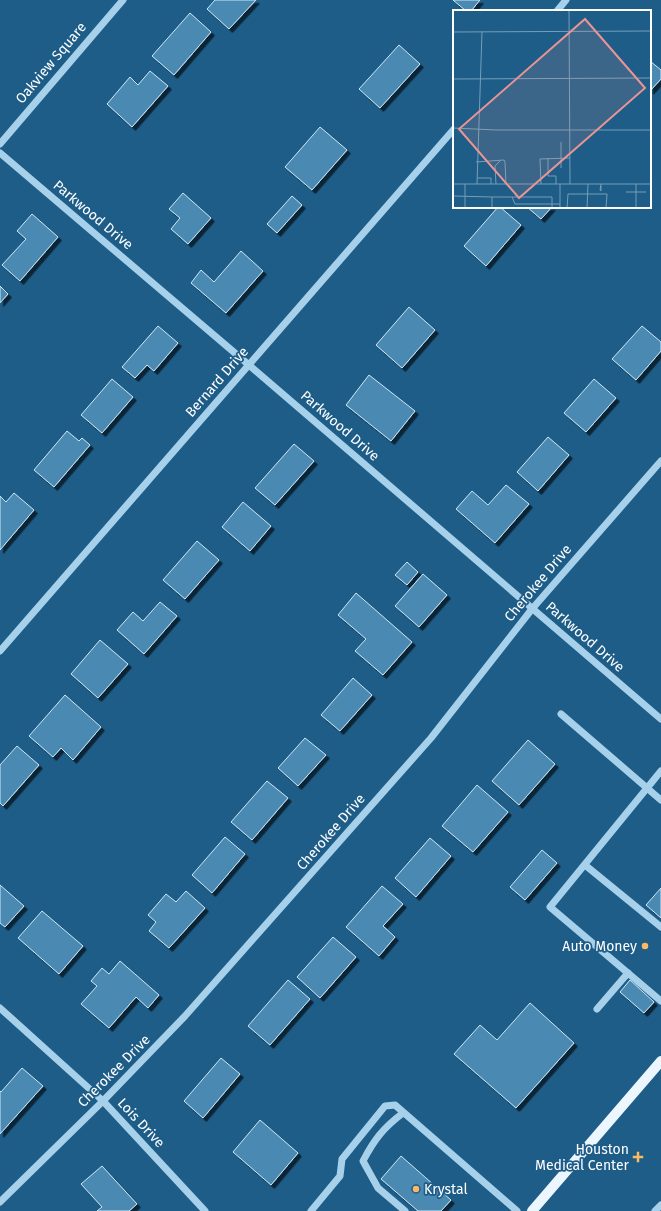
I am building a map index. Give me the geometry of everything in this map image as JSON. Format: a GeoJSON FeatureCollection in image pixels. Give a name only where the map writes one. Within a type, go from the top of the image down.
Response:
{"type":"FeatureCollection","features":[{"type":"Feature","properties":{"kind":"main road"},"geometry":{"type":"LineString","coordinates":[[532,1211],[661,1060]]}},
{"type":"Feature","properties":{"kind":"street","name":"Oakview Square"},"geometry":{"type":"LineString","coordinates":[[0,144],[123,0]]}},
{"type":"Feature","properties":{"kind":"street"},"geometry":{"type":"LineString","coordinates":[[558,10],[566,0]]}},
{"type":"Feature","properties":{"kind":"street","name":"Bernard Drive"},"geometry":{"type":"LineString","coordinates":[[0,651],[453,130]]}},
{"type":"Feature","properties":{"kind":"street","name":"Parkwood Drive"},"geometry":{"type":"LineString","coordinates":[[0,153],[249,365],[661,720]]}},
{"type":"Feature","properties":{"kind":"street","name":"Cherokee Drive"},"geometry":{"type":"LineString","coordinates":[[0,1202],[103,1101],[185,1016],[431,738],[532,609],[661,460]]}},
{"type":"Feature","properties":{"kind":"street"},"geometry":{"type":"LineString","coordinates":[[562,714],[661,800]]}},
{"type":"Feature","properties":{"kind":"street"},"geometry":{"type":"LineString","coordinates":[[661,771],[550,907],[661,1000]]}},
{"type":"Feature","properties":{"kind":"street"},"geometry":{"type":"LineString","coordinates":[[585,865],[661,928]]}},
{"type":"Feature","properties":{"kind":"street"},"geometry":{"type":"LineString","coordinates":[[597,1009],[628,973]]}},
{"type":"Feature","properties":{"kind":"street","name":"Lois Drive"},"geometry":{"type":"LineString","coordinates":[[0,1008],[103,1101],[205,1211]]}},
{"type":"Feature","properties":{"kind":"street"},"geometry":{"type":"LineString","coordinates":[[311,1211],[340,1176],[342,1159],[385,1106],[395,1105],[518,1211]]}},
{"type":"Feature","properties":{"kind":"street"},"geometry":{"type":"LineString","coordinates":[[403,1113],[389,1123],[373,1142],[364,1161],[378,1188],[405,1211]]}},
{"type":"Feature","properties":{"kind":"street"},"geometry":{"type":"LineString","coordinates":[[655,1211],[661,1205]]}},
{"type":"Feature","properties":{"kind":"building"},"geometry":{"type":"Polygon","coordinates":[[[215,0],[256,0],[229,29],[207,9],[215,0]]]}},
{"type":"Feature","properties":{"kind":"building"},"geometry":{"type":"Polygon","coordinates":[[[453,0],[480,0],[472,10],[465,10],[453,0]]]}},
{"type":"Feature","properties":{"kind":"building"},"geometry":{"type":"Polygon","coordinates":[[[190,13],[211,32],[174,75],[152,56],[190,13]]]}},
{"type":"Feature","properties":{"kind":"building"},"geometry":{"type":"Polygon","coordinates":[[[399,45],[420,64],[380,108],[359,89],[399,45]]]}},
{"type":"Feature","properties":{"kind":"building"},"geometry":{"type":"Polygon","coordinates":[[[651,62],[661,70],[661,79],[651,90],[651,62]]]}},
{"type":"Feature","properties":{"kind":"building"},"geometry":{"type":"Polygon","coordinates":[[[150,71],[168,86],[132,127],[107,104],[130,77],[138,85],[150,71]]]}},
{"type":"Feature","properties":{"kind":"building"},"geometry":{"type":"Polygon","coordinates":[[[320,127],[347,150],[312,190],[285,167],[320,127]]]}},
{"type":"Feature","properties":{"kind":"building"},"geometry":{"type":"Polygon","coordinates":[[[183,193],[211,218],[188,244],[171,229],[180,218],[169,209],[183,193]]]}},
{"type":"Feature","properties":{"kind":"building"},"geometry":{"type":"Polygon","coordinates":[[[292,196],[302,205],[277,233],[267,224],[292,196]]]}},
{"type":"Feature","properties":{"kind":"building"},"geometry":{"type":"Polygon","coordinates":[[[497,208],[501,208],[521,225],[486,266],[464,246],[497,208]]]}},
{"type":"Feature","properties":{"kind":"building"},"geometry":{"type":"Polygon","coordinates":[[[528,208],[551,208],[541,219],[528,208]]]}},
{"type":"Feature","properties":{"kind":"building"},"geometry":{"type":"Polygon","coordinates":[[[32,214],[58,237],[20,281],[2,265],[26,239],[17,231],[32,214]]]}},
{"type":"Feature","properties":{"kind":"building"},"geometry":{"type":"Polygon","coordinates":[[[241,251],[263,271],[226,313],[191,283],[201,270],[214,282],[241,251]]]}},
{"type":"Feature","properties":{"kind":"building"},"geometry":{"type":"Polygon","coordinates":[[[0,286],[8,294],[0,303],[0,286]]]}},
{"type":"Feature","properties":{"kind":"building"},"geometry":{"type":"Polygon","coordinates":[[[409,307],[435,330],[402,368],[376,345],[409,307]]]}},
{"type":"Feature","properties":{"kind":"building"},"geometry":{"type":"Polygon","coordinates":[[[158,326],[178,343],[154,371],[147,365],[135,378],[122,367],[158,326]]]}},
{"type":"Feature","properties":{"kind":"building"},"geometry":{"type":"Polygon","coordinates":[[[642,326],[661,342],[661,351],[636,380],[612,359],[642,326]]]}},
{"type":"Feature","properties":{"kind":"building"},"geometry":{"type":"Polygon","coordinates":[[[369,375],[415,411],[391,441],[346,405],[369,375]]]}},
{"type":"Feature","properties":{"kind":"building"},"geometry":{"type":"Polygon","coordinates":[[[112,379],[133,397],[102,433],[81,415],[112,379]]]}},
{"type":"Feature","properties":{"kind":"building"},"geometry":{"type":"Polygon","coordinates":[[[594,379],[616,398],[586,432],[564,413],[594,379]]]}},
{"type":"Feature","properties":{"kind":"building"},"geometry":{"type":"Polygon","coordinates":[[[67,431],[79,441],[82,438],[90,445],[54,487],[34,470],[67,431]]]}},
{"type":"Feature","properties":{"kind":"building"},"geometry":{"type":"Polygon","coordinates":[[[548,437],[569,455],[538,491],[517,472],[548,437]]]}},
{"type":"Feature","properties":{"kind":"building"},"geometry":{"type":"Polygon","coordinates":[[[294,444],[314,461],[275,505],[255,488],[294,444]]]}},
{"type":"Feature","properties":{"kind":"building"},"geometry":{"type":"Polygon","coordinates":[[[506,485],[529,504],[495,543],[456,509],[472,491],[488,505],[506,485]]]}},
{"type":"Feature","properties":{"kind":"building"},"geometry":{"type":"Polygon","coordinates":[[[14,493],[34,510],[0,550],[0,496],[6,502],[14,493]]]}},
{"type":"Feature","properties":{"kind":"building"},"geometry":{"type":"Polygon","coordinates":[[[243,502],[271,526],[250,551],[222,527],[243,502]]]}},
{"type":"Feature","properties":{"kind":"building"},"geometry":{"type":"Polygon","coordinates":[[[197,541],[219,560],[185,599],[163,580],[197,541]]]}},
{"type":"Feature","properties":{"kind":"building"},"geometry":{"type":"Polygon","coordinates":[[[407,562],[418,572],[407,585],[395,575],[407,562]]]}},
{"type":"Feature","properties":{"kind":"building"},"geometry":{"type":"Polygon","coordinates":[[[423,574],[447,595],[419,627],[395,606],[423,574]]]}},
{"type":"Feature","properties":{"kind":"building"},"geometry":{"type":"Polygon","coordinates":[[[356,593],[412,642],[383,675],[355,651],[366,639],[338,615],[356,593]]]}},
{"type":"Feature","properties":{"kind":"building"},"geometry":{"type":"Polygon","coordinates":[[[160,602],[177,616],[144,654],[117,630],[133,612],[143,621],[160,602]]]}},
{"type":"Feature","properties":{"kind":"building"},"geometry":{"type":"Polygon","coordinates":[[[100,640],[128,664],[98,698],[71,674],[100,640]]]}},
{"type":"Feature","properties":{"kind":"building"},"geometry":{"type":"Polygon","coordinates":[[[353,678],[372,695],[340,731],[321,715],[353,678]]]}},
{"type":"Feature","properties":{"kind":"building"},"geometry":{"type":"Polygon","coordinates":[[[65,695],[101,727],[73,760],[61,748],[53,757],[29,736],[65,695]]]}},
{"type":"Feature","properties":{"kind":"building"},"geometry":{"type":"Polygon","coordinates":[[[305,738],[326,755],[298,786],[278,768],[305,738]]]}},
{"type":"Feature","properties":{"kind":"building"},"geometry":{"type":"Polygon","coordinates":[[[528,740],[555,764],[519,805],[492,781],[528,740]]]}},
{"type":"Feature","properties":{"kind":"building"},"geometry":{"type":"Polygon","coordinates":[[[17,746],[39,765],[3,806],[0,803],[0,765],[17,746]]]}},
{"type":"Feature","properties":{"kind":"building"},"geometry":{"type":"Polygon","coordinates":[[[267,781],[288,798],[252,840],[231,822],[267,781]]]}},
{"type":"Feature","properties":{"kind":"building"},"geometry":{"type":"Polygon","coordinates":[[[477,785],[508,812],[473,852],[442,826],[477,785]]]}},
{"type":"Feature","properties":{"kind":"building"},"geometry":{"type":"Polygon","coordinates":[[[225,837],[245,854],[212,893],[192,875],[225,837]]]}},
{"type":"Feature","properties":{"kind":"building"},"geometry":{"type":"Polygon","coordinates":[[[430,838],[451,856],[416,897],[395,878],[430,838]]]}},
{"type":"Feature","properties":{"kind":"building"},"geometry":{"type":"Polygon","coordinates":[[[542,850],[557,863],[525,900],[510,887],[542,850]]]}},
{"type":"Feature","properties":{"kind":"building"},"geometry":{"type":"Polygon","coordinates":[[[0,885],[24,906],[5,927],[0,923],[0,885]]]}},
{"type":"Feature","properties":{"kind":"building"},"geometry":{"type":"Polygon","coordinates":[[[382,886],[403,904],[383,926],[395,937],[379,956],[346,927],[382,886]]]}},
{"type":"Feature","properties":{"kind":"building"},"geometry":{"type":"Polygon","coordinates":[[[661,888],[661,918],[646,905],[661,888]]]}},
{"type":"Feature","properties":{"kind":"building"},"geometry":{"type":"Polygon","coordinates":[[[186,891],[205,908],[169,948],[149,931],[156,922],[148,915],[166,894],[176,902],[186,891]]]}},
{"type":"Feature","properties":{"kind":"building"},"geometry":{"type":"Polygon","coordinates":[[[42,911],[83,946],[59,974],[18,938],[42,911]]]}},
{"type":"Feature","properties":{"kind":"building"},"geometry":{"type":"Polygon","coordinates":[[[333,937],[356,957],[320,998],[297,977],[333,937]]]}},
{"type":"Feature","properties":{"kind":"building"},"geometry":{"type":"Polygon","coordinates":[[[120,961],[159,995],[148,1008],[136,997],[109,1028],[81,1004],[97,986],[91,981],[102,968],[109,974],[120,961]]]}},
{"type":"Feature","properties":{"kind":"building"},"geometry":{"type":"Polygon","coordinates":[[[288,980],[310,999],[270,1045],[248,1026],[288,980]]]}},
{"type":"Feature","properties":{"kind":"building"},"geometry":{"type":"Polygon","coordinates":[[[630,980],[654,1002],[644,1013],[620,992],[630,980]]]}},
{"type":"Feature","properties":{"kind":"building"},"geometry":{"type":"Polygon","coordinates":[[[530,1003],[574,1043],[516,1108],[454,1054],[480,1025],[497,1040],[530,1003]]]}},
{"type":"Feature","properties":{"kind":"building"},"geometry":{"type":"Polygon","coordinates":[[[221,1058],[240,1074],[203,1118],[184,1101],[221,1058]]]}},
{"type":"Feature","properties":{"kind":"building"},"geometry":{"type":"Polygon","coordinates":[[[22,1068],[43,1086],[0,1134],[0,1091],[1,1092],[22,1068]]]}},
{"type":"Feature","properties":{"kind":"building"},"geometry":{"type":"Polygon","coordinates":[[[260,1120],[298,1153],[271,1185],[233,1152],[260,1120]]]}},
{"type":"Feature","properties":{"kind":"building","name":"Krystal"},"geometry":{"type":"Polygon","coordinates":[[[401,1156],[451,1200],[441,1211],[418,1211],[381,1179],[401,1156]]]}},
{"type":"Feature","properties":{"kind":"building"},"geometry":{"type":"Polygon","coordinates":[[[102,1166],[137,1204],[129,1211],[97,1211],[102,1207],[81,1184],[102,1166]]]}},
{"type":"Feature","properties":{"kind":"place","name":"Auto Money"},"geometry":{"type":"Point","coordinates":[645,946]}},
{"type":"Feature","properties":{"kind":"place","name":"Houston Medical Center"},"geometry":{"type":"Point","coordinates":[638,1157]}},
{"type":"Feature","properties":{"kind":"place","name":"Krystal"},"geometry":{"type":"Point","coordinates":[416,1189]}}]}
